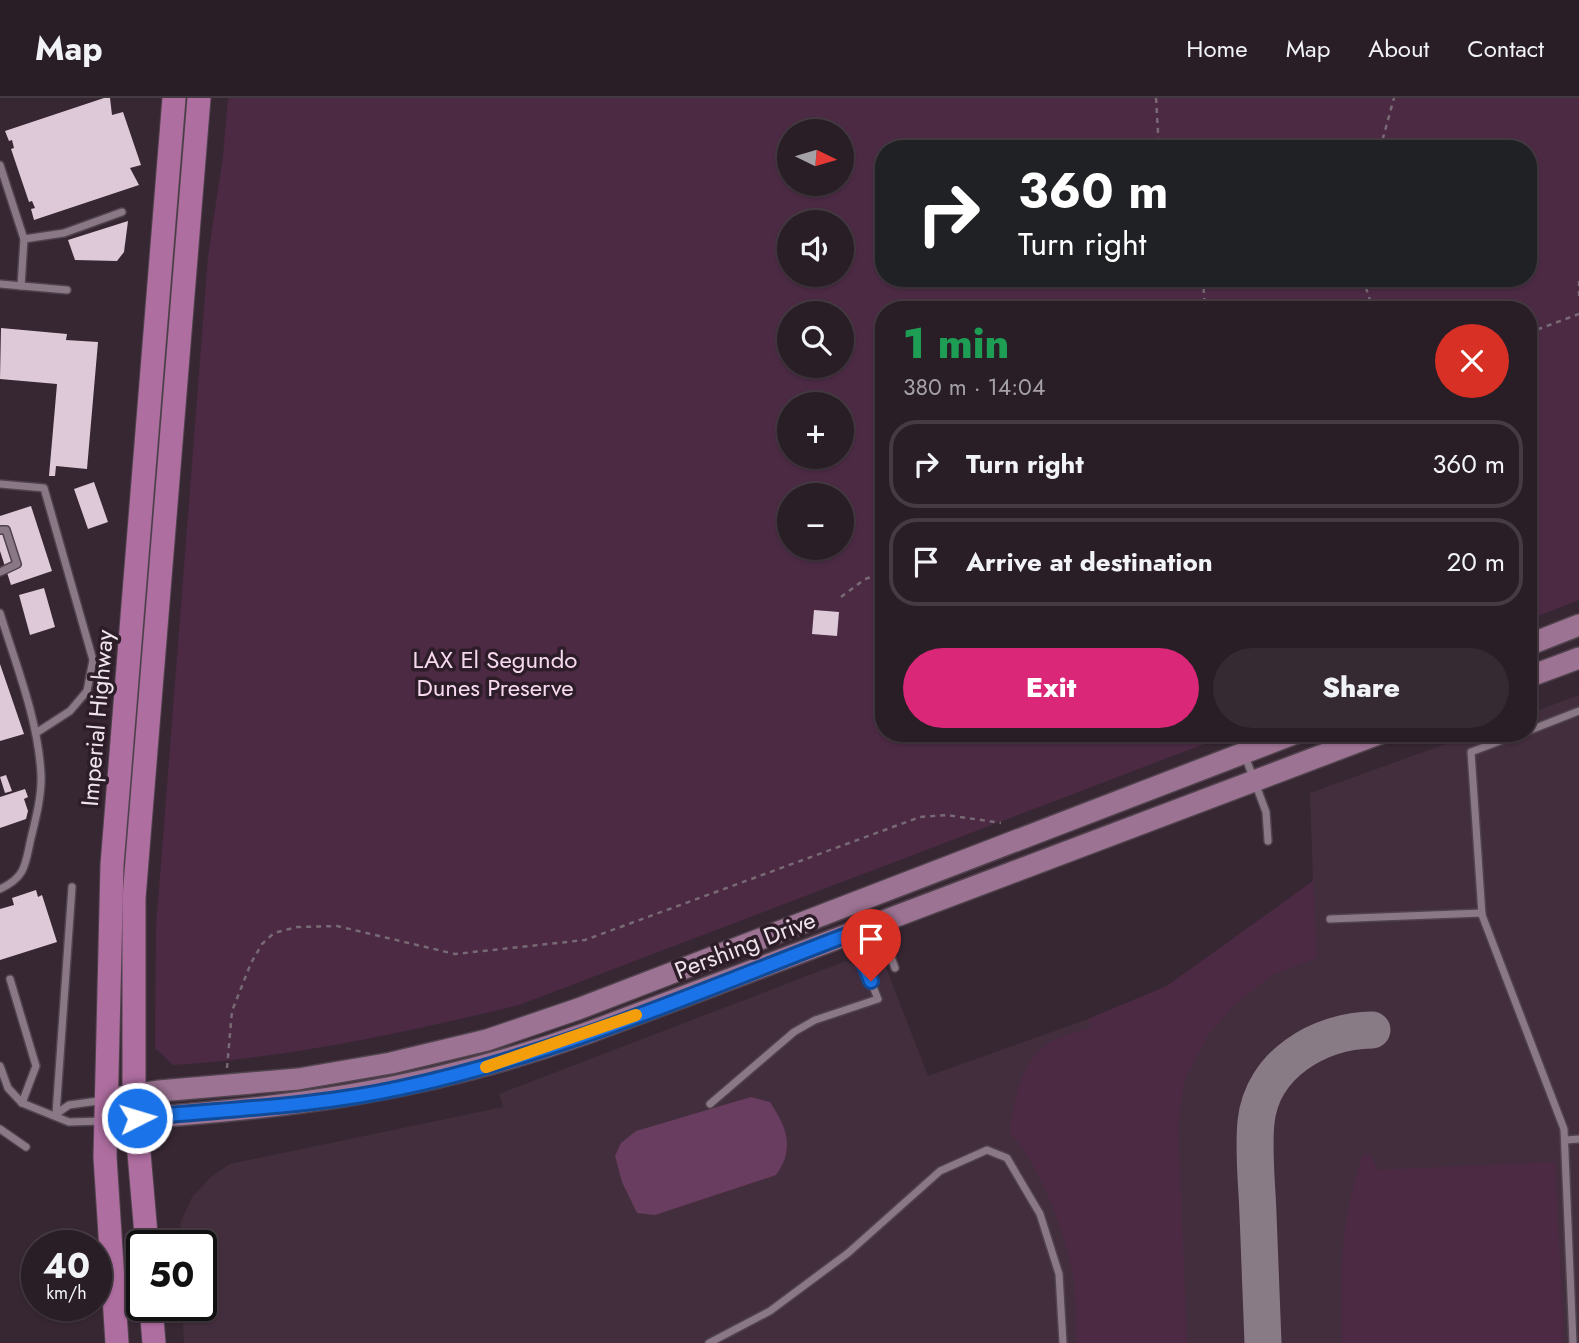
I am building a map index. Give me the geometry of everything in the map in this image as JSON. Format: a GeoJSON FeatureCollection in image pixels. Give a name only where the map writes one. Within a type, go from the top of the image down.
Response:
{"type":"FeatureCollection","features":[{"type":"Feature","properties":{"kind":"main road","name":"Imperial Highway"},"geometry":{"type":"LineString","coordinates":[[117,1343],[106,1183],[114,825],[174,98]]}},
{"type":"Feature","properties":{"kind":"main road","name":"Imperial Highway"},"geometry":{"type":"LineString","coordinates":[[146,1230],[134,1095],[134,898],[199,98]]}},
{"type":"Feature","properties":{"kind":"main road"},"geometry":{"type":"LineString","coordinates":[[1537,641],[1579,625]]}},
{"type":"Feature","properties":{"kind":"main road"},"geometry":{"type":"LineString","coordinates":[[1537,674],[1579,658]]}},
{"type":"Feature","properties":{"kind":"main road","name":"Pershing Drive"},"geometry":{"type":"LineString","coordinates":[[107,1110],[134,1095],[298,1079],[391,1063],[531,1026],[1271,742]]}},
{"type":"Feature","properties":{"kind":"main road","name":"Pershing Drive"},"geometry":{"type":"LineString","coordinates":[[107,1110],[137,1118],[313,1103],[399,1088],[469,1071],[551,1046],[1358,742]]}},
{"type":"Feature","properties":{"kind":"main road"},"geometry":{"type":"LineString","coordinates":[[152,1321],[154,1343]]}},
{"type":"Feature","properties":{"kind":"lane"},"geometry":{"type":"LineString","coordinates":[[0,165],[24,239],[21,286]]}},
{"type":"Feature","properties":{"kind":"lane"},"geometry":{"type":"LineString","coordinates":[[24,239],[64,233],[122,212]]}},
{"type":"Feature","properties":{"kind":"lane"},"geometry":{"type":"LineString","coordinates":[[0,284],[67,290]]}},
{"type":"Feature","properties":{"kind":"lane"},"geometry":{"type":"LineString","coordinates":[[0,484],[44,488],[93,660],[87,691],[70,710],[36,733]]}},
{"type":"Feature","properties":{"kind":"lane"},"geometry":{"type":"LineString","coordinates":[[0,530],[6,530],[17,564],[0,572]]}},
{"type":"Feature","properties":{"kind":"lane"},"geometry":{"type":"LineString","coordinates":[[0,613],[36,733],[41,776],[23,872],[15,883],[0,889]]}},
{"type":"Feature","properties":{"kind":"lane"},"geometry":{"type":"LineString","coordinates":[[1537,727],[1579,711]]}},
{"type":"Feature","properties":{"kind":"lane"},"geometry":{"type":"LineString","coordinates":[[1497,742],[1471,752],[1482,913],[1566,1140],[1573,1343]]}},
{"type":"Feature","properties":{"kind":"lane"},"geometry":{"type":"LineString","coordinates":[[1243,752],[1266,812],[1268,841]]}},
{"type":"Feature","properties":{"kind":"lane"},"geometry":{"type":"LineString","coordinates":[[57,1114],[72,887]]}},
{"type":"Feature","properties":{"kind":"lane"},"geometry":{"type":"LineString","coordinates":[[1330,919],[1482,913]]}},
{"type":"Feature","properties":{"kind":"lane"},"geometry":{"type":"LineString","coordinates":[[879,923],[895,968]]}},
{"type":"Feature","properties":{"kind":"lane"},"geometry":{"type":"LineString","coordinates":[[710,1104],[794,1032],[814,1020],[878,999],[852,933]]}},
{"type":"Feature","properties":{"kind":"lane"},"geometry":{"type":"LineString","coordinates":[[10,979],[36,1066],[22,1103]]}},
{"type":"Feature","properties":{"kind":"lane"},"geometry":{"type":"LineString","coordinates":[[0,1066],[8,1088],[22,1103],[44,1113],[57,1114],[69,1122],[107,1110]]}},
{"type":"Feature","properties":{"kind":"lane"},"geometry":{"type":"LineString","coordinates":[[57,1114],[69,1105],[107,1110]]}},
{"type":"Feature","properties":{"kind":"lane"},"geometry":{"type":"LineString","coordinates":[[0,1129],[26,1147]]}},
{"type":"Feature","properties":{"kind":"lane"},"geometry":{"type":"LineString","coordinates":[[1566,1140],[1579,1139]]}},
{"type":"Feature","properties":{"kind":"lane"},"geometry":{"type":"LineString","coordinates":[[709,1343],[781,1303],[848,1253],[940,1171],[987,1150],[1007,1158],[1040,1214],[1059,1274],[1063,1343]]}},
{"type":"Feature","properties":{"kind":"path"},"geometry":{"type":"LineString","coordinates":[[1156,98],[1158,140]]}},
{"type":"Feature","properties":{"kind":"path"},"geometry":{"type":"LineString","coordinates":[[1382,140],[1394,98]]}},
{"type":"Feature","properties":{"kind":"path"},"geometry":{"type":"LineString","coordinates":[[1579,281],[1579,297]]}},
{"type":"Feature","properties":{"kind":"path"},"geometry":{"type":"LineString","coordinates":[[1537,330],[1579,314]]}},
{"type":"Feature","properties":{"kind":"path"},"geometry":{"type":"LineString","coordinates":[[841,597],[865,579],[875,576]]}},
{"type":"Feature","properties":{"kind":"path"},"geometry":{"type":"LineString","coordinates":[[227,1085],[232,1011],[251,963],[262,944],[274,933],[297,927],[337,926],[455,954],[585,940],[920,817],[947,815],[1001,823]]}},
{"type":"Feature","properties":{"kind":"shaded area"},"geometry":{"type":"Polygon","coordinates":[[[1579,695],[1579,1343],[184,1343],[183,1321],[217,1321],[217,1230],[180,1230],[181,1222],[192,1197],[212,1176],[230,1164],[503,1107],[499,1094],[846,961],[857,966],[871,961],[878,947],[928,1076],[1088,1019],[1167,986],[1313,881],[1310,793],[1451,742],[1537,742],[1537,711],[1579,695]]]}},
{"type":"Feature","properties":{"kind":"shaded area"},"geometry":{"type":"Polygon","coordinates":[[[751,1097],[770,1102],[784,1129],[787,1147],[776,1175],[655,1215],[637,1213],[622,1182],[615,1156],[621,1143],[636,1131],[751,1097]]]}},
{"type":"Feature","properties":{"kind":"green space","name":"LAX El Segundo Dunes Preserve"},"geometry":{"type":"Polygon","coordinates":[[[228,98],[1579,98],[1579,600],[1537,616],[1537,301],[875,301],[875,742],[1209,742],[519,1005],[348,1043],[173,1065],[155,1048],[156,928],[208,257],[223,156],[228,98]]]}},
{"type":"Feature","properties":{"kind":"green space"},"geometry":{"type":"Polygon","coordinates":[[[1313,881],[1317,958],[1274,974],[1236,1003],[1208,1035],[1184,1081],[1178,1126],[1187,1343],[1076,1343],[1074,1285],[1058,1220],[1032,1163],[1010,1133],[1023,1074],[1044,1046],[1060,1037],[1091,1027],[1088,1019],[1167,986],[1313,881]]]}},
{"type":"Feature","properties":{"kind":"green space"},"geometry":{"type":"Polygon","coordinates":[[[1371,1154],[1377,1170],[1555,1162],[1564,1343],[1342,1343],[1343,1248],[1349,1204],[1363,1155],[1371,1154]]]}},
{"type":"Feature","properties":{"kind":"building"},"geometry":{"type":"Polygon","coordinates":[[[110,98],[112,115],[123,112],[141,165],[130,168],[139,185],[34,220],[31,209],[35,208],[32,201],[29,202],[11,149],[14,148],[12,140],[9,141],[5,131],[110,98]]]}},
{"type":"Feature","properties":{"kind":"building"},"geometry":{"type":"Polygon","coordinates":[[[128,221],[124,252],[117,261],[75,260],[68,240],[128,221]]]}},
{"type":"Feature","properties":{"kind":"building"},"geometry":{"type":"Polygon","coordinates":[[[1,328],[67,334],[66,340],[98,342],[87,469],[56,466],[55,476],[49,476],[57,384],[0,379],[1,328]]]}},
{"type":"Feature","properties":{"kind":"building"},"geometry":{"type":"Polygon","coordinates":[[[94,482],[108,522],[88,529],[74,489],[94,482]]]}},
{"type":"Feature","properties":{"kind":"building"},"geometry":{"type":"Polygon","coordinates":[[[31,506],[52,571],[11,585],[0,551],[0,516],[31,506]]]}},
{"type":"Feature","properties":{"kind":"building"},"geometry":{"type":"Polygon","coordinates":[[[44,588],[55,627],[30,635],[19,595],[44,588]]]}},
{"type":"Feature","properties":{"kind":"building"},"geometry":{"type":"Polygon","coordinates":[[[814,610],[839,612],[837,636],[812,634],[814,610]]]}},
{"type":"Feature","properties":{"kind":"building"},"geometry":{"type":"Polygon","coordinates":[[[0,664],[24,734],[0,741],[0,664]]]}},
{"type":"Feature","properties":{"kind":"building"},"geometry":{"type":"Polygon","coordinates":[[[6,775],[12,791],[5,793],[0,777],[6,775]]]}},
{"type":"Feature","properties":{"kind":"building"},"geometry":{"type":"Polygon","coordinates":[[[25,789],[28,797],[24,799],[28,811],[26,819],[0,828],[0,797],[25,789]]]}},
{"type":"Feature","properties":{"kind":"building"},"geometry":{"type":"Polygon","coordinates":[[[36,890],[38,897],[42,895],[57,942],[0,960],[0,909],[14,905],[12,898],[36,890]]]}},
{"type":"Feature","properties":{"kind":"taxiway"},"geometry":{"type":"LineString","coordinates":[[1263,1343],[1255,1145],[1256,1122],[1261,1101],[1269,1083],[1296,1055],[1332,1037],[1372,1030]]}},
{"type":"Feature","properties":{"kind":"slow traffic"},"geometry":{"type":"LineString","coordinates":[[486,1067],[636,1015]]}},
{"type":"Feature","properties":{"kind":"route"},"geometry":{"type":"LineString","coordinates":[[137,1118],[257,1110],[348,1098],[494,1065],[587,1033],[852,933],[871,981]]}}]}
